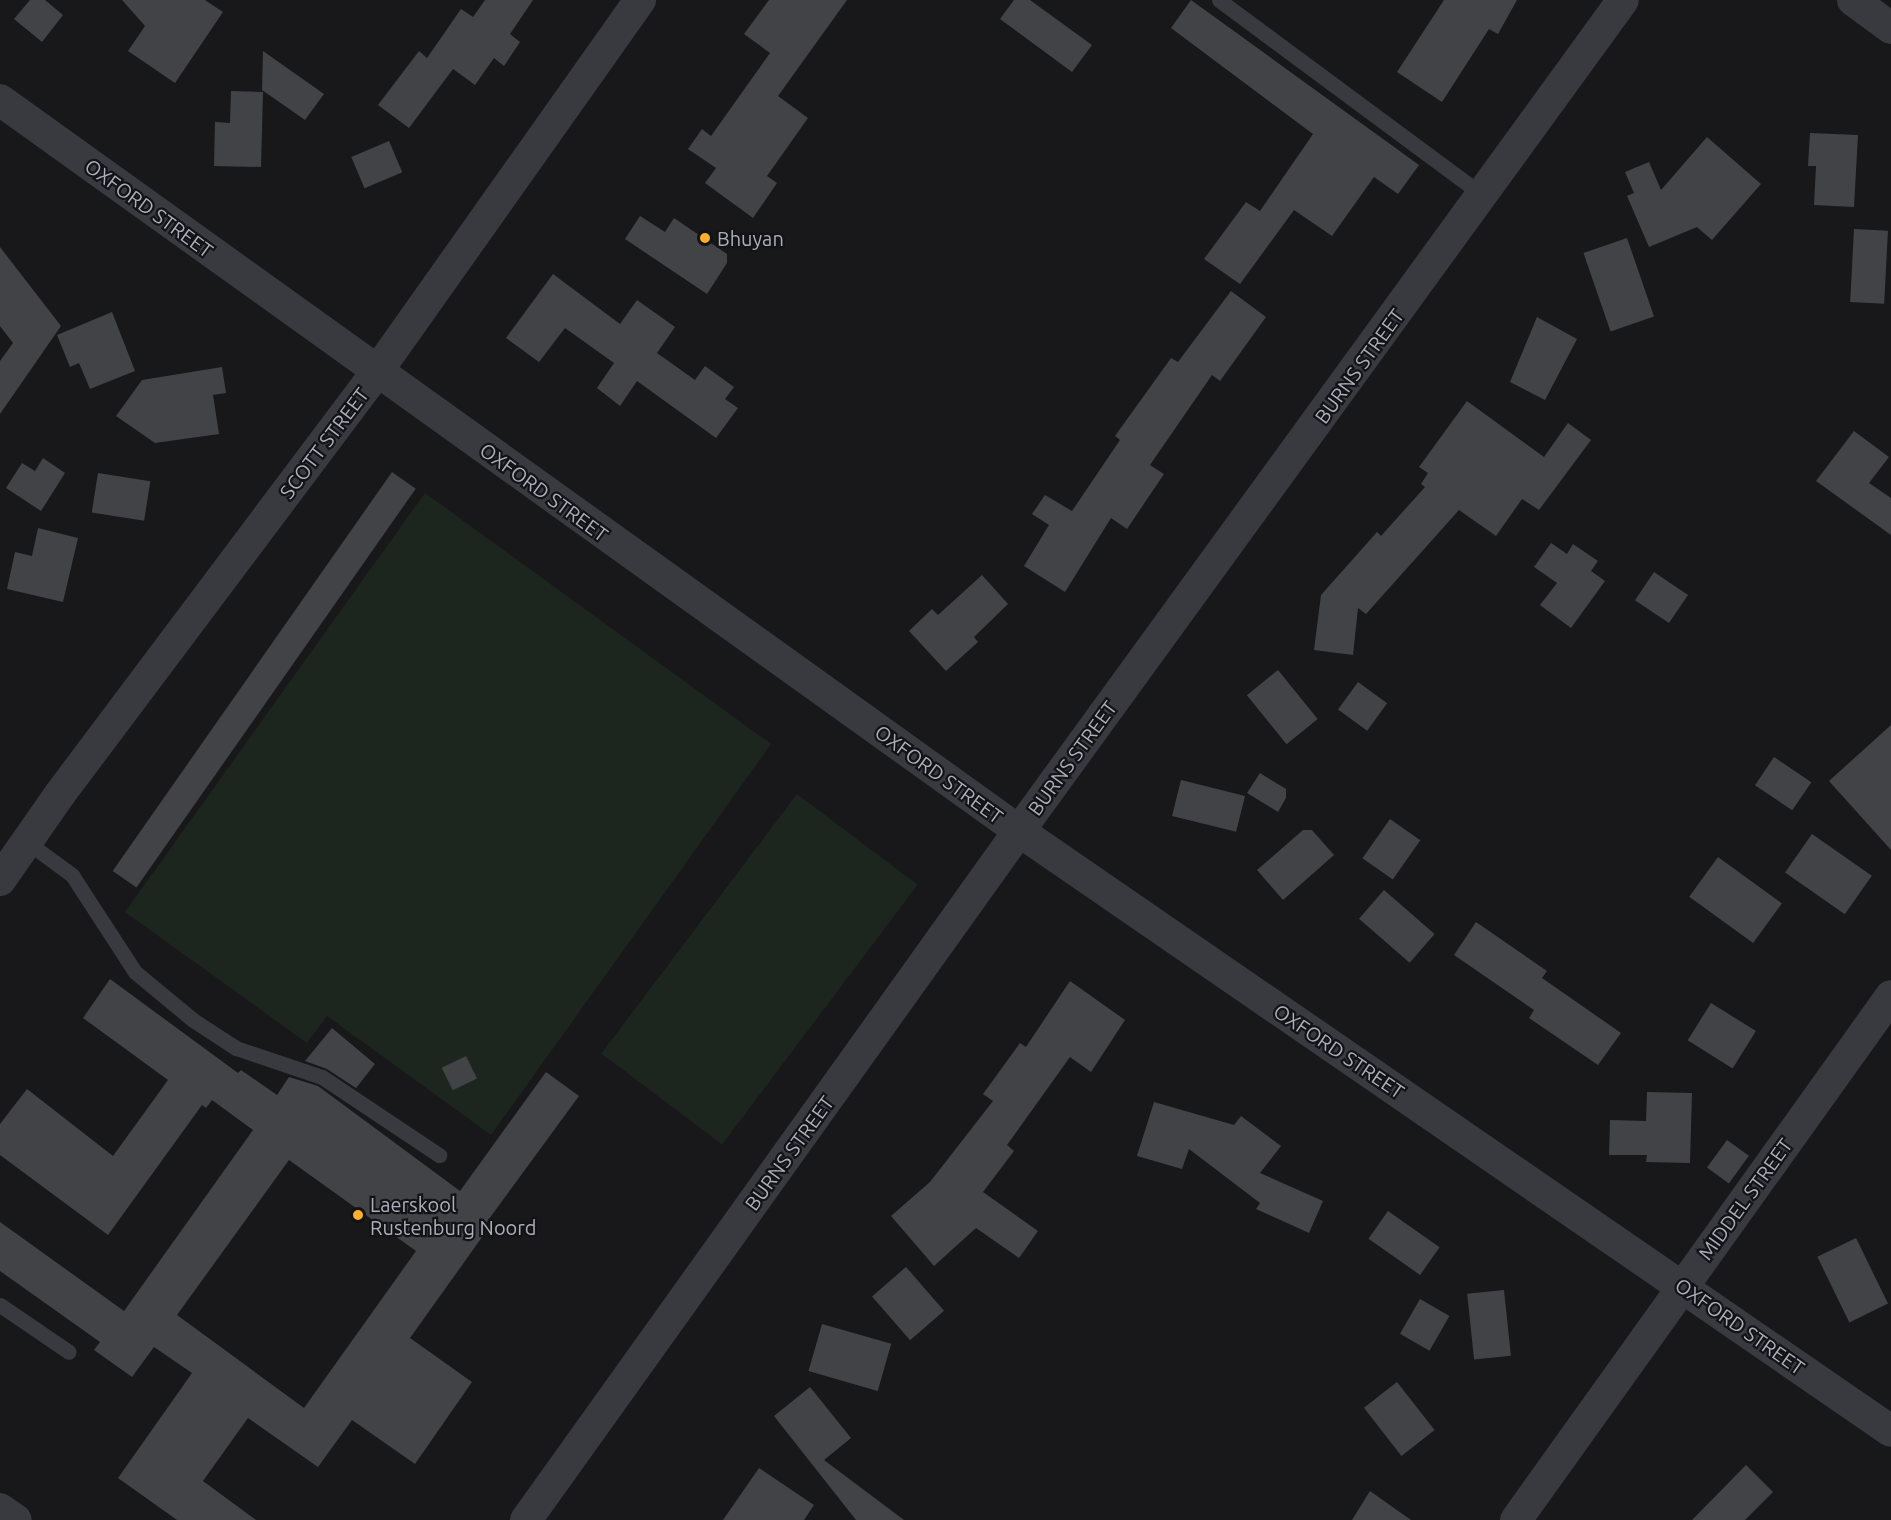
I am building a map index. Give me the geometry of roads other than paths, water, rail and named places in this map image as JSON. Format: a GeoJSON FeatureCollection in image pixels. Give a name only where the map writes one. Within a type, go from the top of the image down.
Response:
{"type":"FeatureCollection","features":[{"type":"Feature","properties":{"kind":"street","name":"SCOTT STREET"},"geometry":{"type":"LineString","coordinates":[[0,880],[376,373],[640,0]]}},
{"type":"Feature","properties":{"kind":"street","name":"BURNS STREET"},"geometry":{"type":"LineString","coordinates":[[526,1520],[1019,831],[1623,0]]}},
{"type":"Feature","properties":{"kind":"street"},"geometry":{"type":"LineString","coordinates":[[1853,0],[1891,28]]}},
{"type":"Feature","properties":{"kind":"street","name":"OXFORD STREET"},"geometry":{"type":"LineString","coordinates":[[0,100],[376,373],[1019,831],[1891,1431]]}},
{"type":"Feature","properties":{"kind":"street","name":"MIDDEL STREET"},"geometry":{"type":"LineString","coordinates":[[1516,1520],[1891,996]]}},
{"type":"Feature","properties":{"kind":"street"},"geometry":{"type":"LineString","coordinates":[[0,1509],[16,1520]]}},
{"type":"Feature","properties":{"kind":"lane"},"geometry":{"type":"LineString","coordinates":[[1219,0],[1483,195]]}},
{"type":"Feature","properties":{"kind":"lane"},"geometry":{"type":"LineString","coordinates":[[27,842],[72,875],[135,972],[193,1020],[236,1048],[322,1077],[439,1155]]}},
{"type":"Feature","properties":{"kind":"lane"},"geometry":{"type":"LineString","coordinates":[[0,1305],[69,1352]]}},
{"type":"Feature","properties":{"kind":"place","name":"Bhuyan"},"geometry":{"type":"Point","coordinates":[705,238]}},
{"type":"Feature","properties":{"kind":"place","name":"Laerskool Rustenburg Noord"},"geometry":{"type":"Point","coordinates":[358,1215]}}]}
